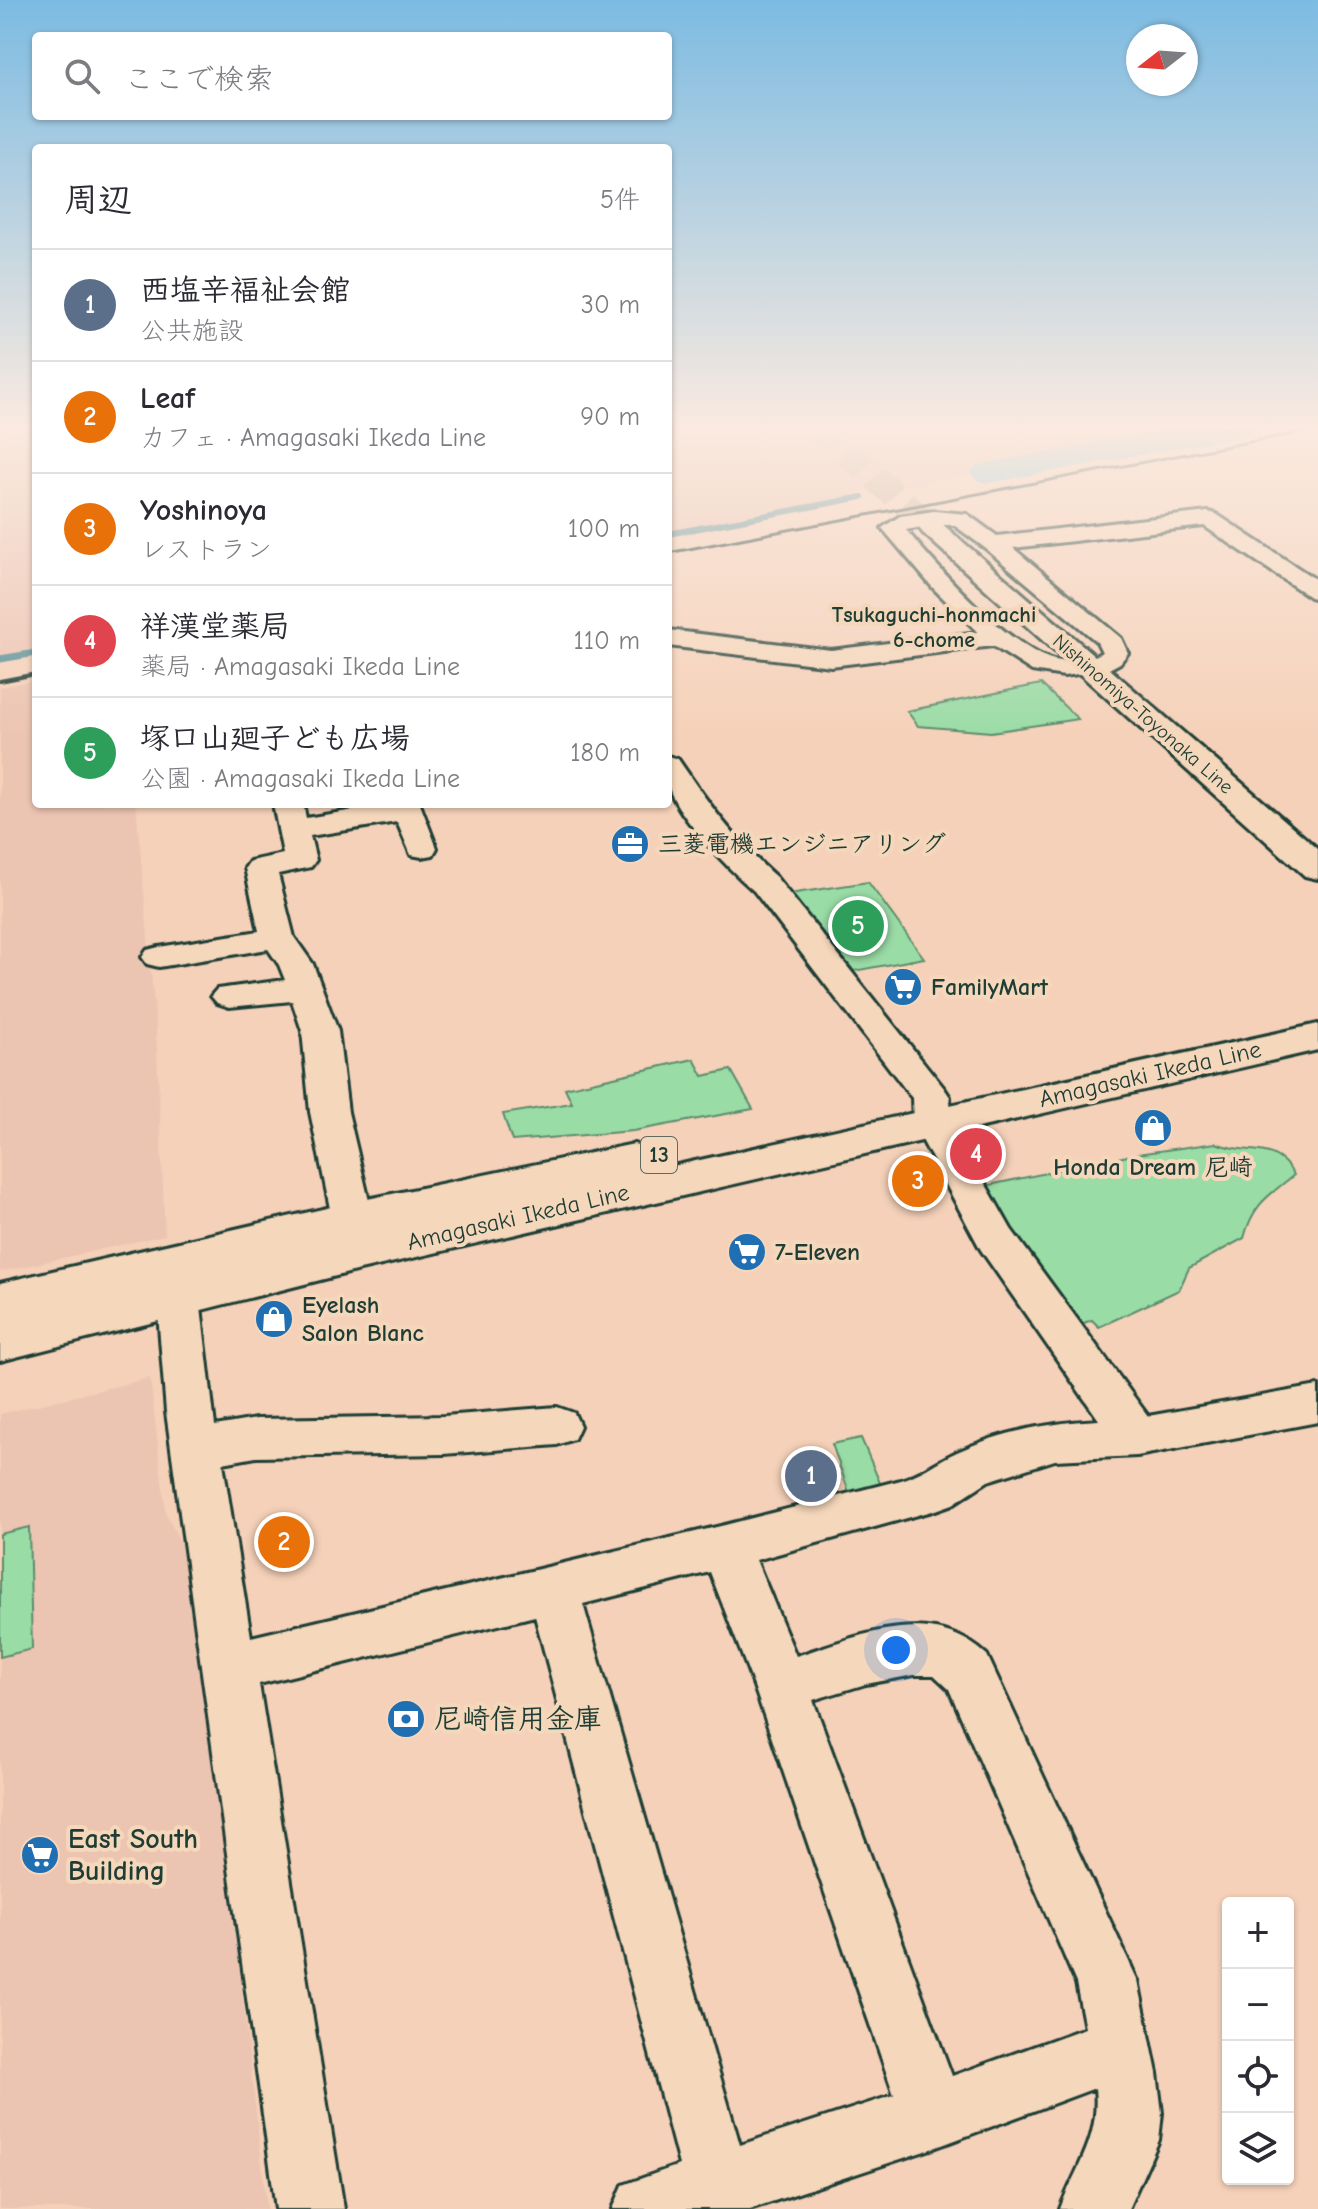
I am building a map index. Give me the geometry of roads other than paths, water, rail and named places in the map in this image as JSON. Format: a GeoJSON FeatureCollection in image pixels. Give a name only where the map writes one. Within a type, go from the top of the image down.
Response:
{"type":"FeatureCollection","features":[{"type":"Feature","properties":{"kind":"main road","name":"Nishinomiya-Toyonaka Line"},"geometry":{"type":"LineString","coordinates":[[933,529],[1318,868]]}},
{"type":"Feature","properties":{"kind":"main road","name":"Amagasaki Ikeda Line"},"geometry":{"type":"LineString","coordinates":[[931,1110],[1318,1007]]}},
{"type":"Feature","properties":{"kind":"main road","name":"Amagasaki Ikeda Line"},"geometry":{"type":"LineString","coordinates":[[0,1302],[176,1278],[931,1110],[1318,1037]]}},
{"type":"Feature","properties":{"kind":"main road","name":"Amagasaki Ikeda Line"},"geometry":{"type":"LineString","coordinates":[[0,1341],[176,1278]]}},
{"type":"Feature","properties":{"kind":"street"},"geometry":{"type":"LineString","coordinates":[[894,529],[920,563],[1001,637],[1040,665],[1091,667],[1108,662],[1115,653],[1108,638],[973,529]]}},
{"type":"Feature","properties":{"kind":"street"},"geometry":{"type":"LineString","coordinates":[[993,543],[1118,529]]}},
{"type":"Feature","properties":{"kind":"street"},"geometry":{"type":"LineString","coordinates":[[1223,529],[1316,592]]}},
{"type":"Feature","properties":{"kind":"street"},"geometry":{"type":"LineString","coordinates":[[672,638],[831,658],[1001,637]]}},
{"type":"Feature","properties":{"kind":"street"},"geometry":{"type":"LineString","coordinates":[[672,771],[709,827],[737,859],[765,884],[873,1019],[931,1110],[996,1239],[1042,1308],[1137,1437]]}},
{"type":"Feature","properties":{"kind":"street"},"geometry":{"type":"LineString","coordinates":[[356,1236],[329,1112],[320,1031],[296,964],[277,938],[261,868],[300,860],[292,816],[393,808]]}},
{"type":"Feature","properties":{"kind":"street"},"geometry":{"type":"LineString","coordinates":[[406,808],[422,848]]}},
{"type":"Feature","properties":{"kind":"street"},"geometry":{"type":"LineString","coordinates":[[159,957],[277,938]]}},
{"type":"Feature","properties":{"kind":"street"},"geometry":{"type":"LineString","coordinates":[[229,996],[304,989]]}},
{"type":"Feature","properties":{"kind":"street"},"geometry":{"type":"LineString","coordinates":[[176,1278],[189,1412],[310,2209]]}},
{"type":"Feature","properties":{"kind":"street"},"geometry":{"type":"LineString","coordinates":[[228,1667],[725,1547],[936,1490],[973,1466],[1055,1441],[1137,1437],[1318,1404]]}},
{"type":"Feature","properties":{"kind":"street"},"geometry":{"type":"LineString","coordinates":[[197,1449],[256,1438],[444,1435],[557,1426]]}},
{"type":"Feature","properties":{"kind":"street"},"geometry":{"type":"LineString","coordinates":[[725,1547],[781,1686],[934,2115]]}},
{"type":"Feature","properties":{"kind":"street"},"geometry":{"type":"LineString","coordinates":[[553,1588],[718,2186]]}},
{"type":"Feature","properties":{"kind":"street"},"geometry":{"type":"LineString","coordinates":[[781,1686],[906,1650],[928,1649],[950,1655],[968,1672],[1107,1981],[1130,2103],[1123,2150],[1103,2183],[1094,2209]]}},
{"type":"Feature","properties":{"kind":"street"},"geometry":{"type":"LineString","coordinates":[[647,2209],[934,2115],[1120,2047]]}},
{"type":"Feature","properties":{"kind":"waterway"},"geometry":{"type":"LineString","coordinates":[[672,533],[694,529]]}},
{"type":"Feature","properties":{"kind":"waterway"},"geometry":{"type":"LineString","coordinates":[[0,659],[32,654]]}},
{"type":"Feature","properties":{"kind":"railway"},"geometry":{"type":"LineString","coordinates":[[672,552],[793,529]]}},
{"type":"Feature","properties":{"kind":"railway"},"geometry":{"type":"LineString","coordinates":[[0,681],[32,675]]}},
{"type":"Feature","properties":{"kind":"place","name":"三菱電機エンジニアリング"},"geometry":{"type":"Point","coordinates":[630,844]}},
{"type":"Feature","properties":{"kind":"place","name":"塚口山廻子ども広場"},"geometry":{"type":"Point","coordinates":[858,926]}},
{"type":"Feature","properties":{"kind":"place","name":"FamilyMart"},"geometry":{"type":"Point","coordinates":[903,987]}},
{"type":"Feature","properties":{"kind":"place","name":"Honda Dream 尼崎"},"geometry":{"type":"Point","coordinates":[1153,1128]}},
{"type":"Feature","properties":{"kind":"place","name":"祥漢堂薬局"},"geometry":{"type":"Point","coordinates":[976,1154]}},
{"type":"Feature","properties":{"kind":"place","name":"Yoshinoya"},"geometry":{"type":"Point","coordinates":[918,1181]}},
{"type":"Feature","properties":{"kind":"place","name":"7-Eleven"},"geometry":{"type":"Point","coordinates":[747,1252]}},
{"type":"Feature","properties":{"kind":"place","name":"Eyelash Salon Blanc"},"geometry":{"type":"Point","coordinates":[274,1319]}},
{"type":"Feature","properties":{"kind":"place","name":"西塩辛福祉会館"},"geometry":{"type":"Point","coordinates":[811,1476]}},
{"type":"Feature","properties":{"kind":"place","name":"Leaf"},"geometry":{"type":"Point","coordinates":[284,1542]}},
{"type":"Feature","properties":{"kind":"place","name":"尼崎信用金庫"},"geometry":{"type":"Point","coordinates":[406,1719]}},
{"type":"Feature","properties":{"kind":"place","name":"East South Building"},"geometry":{"type":"Point","coordinates":[40,1855]}},
{"type":"Feature","properties":{"kind":"district","name":"Tsukaguchi-honmachi 6-chome"},"geometry":{"type":"Point","coordinates":[934,628]}}]}
